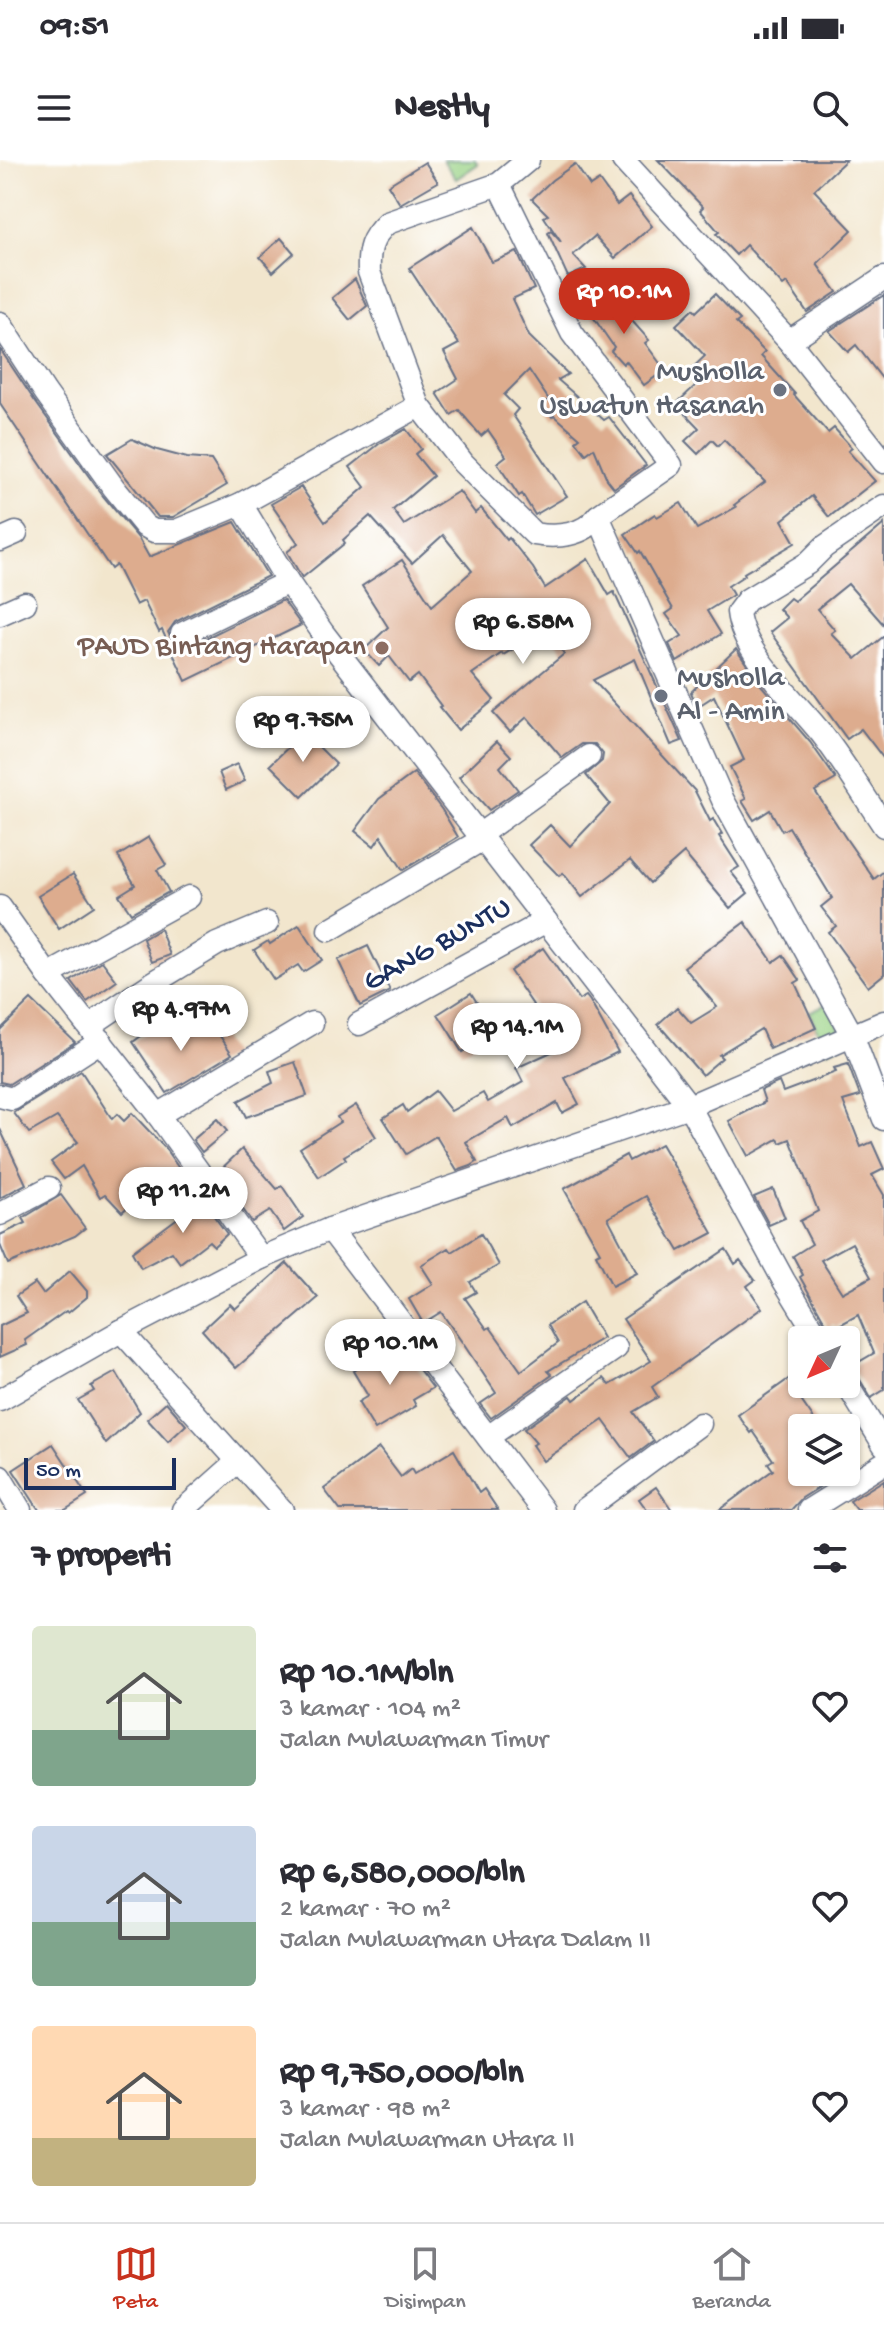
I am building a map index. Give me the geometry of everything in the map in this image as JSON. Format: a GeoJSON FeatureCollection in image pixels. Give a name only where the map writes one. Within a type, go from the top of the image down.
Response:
{"type":"FeatureCollection","features":[{"type":"Feature","properties":{"kind":"street"},"geometry":{"type":"LineString","coordinates":[[499,184],[572,333],[671,465],[598,516],[593,523],[571,533],[550,537],[534,534],[463,463],[419,406],[369,272],[368,256],[374,236],[387,223],[499,184],[528,160]]}},
{"type":"Feature","properties":{"kind":"street"},"geometry":{"type":"LineString","coordinates":[[623,160],[789,341],[884,462]]}},
{"type":"Feature","properties":{"kind":"street"},"geometry":{"type":"LineString","coordinates":[[789,341],[884,278]]}},
{"type":"Feature","properties":{"kind":"street"},"geometry":{"type":"LineString","coordinates":[[0,323],[45,392],[145,526],[164,533],[241,504],[419,406]]}},
{"type":"Feature","properties":{"kind":"street"},"geometry":{"type":"LineString","coordinates":[[241,504],[323,633],[689,1106],[811,1326]]}},
{"type":"Feature","properties":{"kind":"street"},"geometry":{"type":"LineString","coordinates":[[884,506],[824,547],[808,563],[747,600],[738,612],[739,627],[750,647],[823,736],[884,826]]}},
{"type":"Feature","properties":{"kind":"street"},"geometry":{"type":"LineString","coordinates":[[598,516],[723,800],[852,1035],[884,1119]]}},
{"type":"Feature","properties":{"kind":"street"},"geometry":{"type":"LineString","coordinates":[[182,634],[288,582]]}},
{"type":"Feature","properties":{"kind":"street"},"geometry":{"type":"LineString","coordinates":[[0,614],[25,603]]}},
{"type":"Feature","properties":{"kind":"street"},"geometry":{"type":"LineString","coordinates":[[329,930],[481,837],[589,756]]}},
{"type":"Feature","properties":{"kind":"street"},"geometry":{"type":"LineString","coordinates":[[48,975],[189,897]]}},
{"type":"Feature","properties":{"kind":"street"},"geometry":{"type":"LineString","coordinates":[[0,907],[48,975],[158,1115],[261,1258]]}},
{"type":"Feature","properties":{"kind":"street","name":"GANG BUNTU"},"geometry":{"type":"LineString","coordinates":[[359,1024],[546,921]]}},
{"type":"Feature","properties":{"kind":"street"},"geometry":{"type":"LineString","coordinates":[[0,1096],[12,1099],[95,1034],[153,983],[217,944],[267,923]]}},
{"type":"Feature","properties":{"kind":"street"},"geometry":{"type":"LineString","coordinates":[[0,1400],[121,1331],[261,1258],[330,1229],[689,1106],[884,1022]]}},
{"type":"Feature","properties":{"kind":"street"},"geometry":{"type":"LineString","coordinates":[[158,1115],[312,1023]]}},
{"type":"Feature","properties":{"kind":"street"},"geometry":{"type":"LineString","coordinates":[[0,1214],[49,1188]]}},
{"type":"Feature","properties":{"kind":"street"},"geometry":{"type":"LineString","coordinates":[[330,1229],[543,1510]]}},
{"type":"Feature","properties":{"kind":"street"},"geometry":{"type":"LineString","coordinates":[[121,1331],[282,1510]]}},
{"type":"Feature","properties":{"kind":"street"},"geometry":{"type":"LineString","coordinates":[[488,1437],[616,1348]]}},
{"type":"Feature","properties":{"kind":"street"},"geometry":{"type":"LineString","coordinates":[[855,1398],[884,1445]]}},
{"type":"Feature","properties":{"kind":"street"},"geometry":{"type":"LineString","coordinates":[[584,1510],[700,1424]]}},
{"type":"Feature","properties":{"kind":"street"},"geometry":{"type":"LineString","coordinates":[[183,1510],[238,1461]]}},
{"type":"Feature","properties":{"kind":"street"},"geometry":{"type":"LineString","coordinates":[[809,1510],[884,1463]]}},
{"type":"Feature","properties":{"kind":"street"},"geometry":{"type":"LineString","coordinates":[[0,1477],[20,1510]]}},
{"type":"Feature","properties":{"kind":"green space"},"geometry":{"type":"Polygon","coordinates":[[[443,160],[475,160],[478,164],[456,179],[443,160]]]}},
{"type":"Feature","properties":{"kind":"green space"},"geometry":{"type":"Polygon","coordinates":[[[828,1003],[846,1042],[827,1051],[809,1012],[828,1003]]]}},
{"type":"Feature","properties":{"kind":"building"},"geometry":{"type":"Polygon","coordinates":[[[658,160],[846,160],[814,190],[852,230],[817,264],[837,292],[807,312],[787,283],[783,286],[746,245],[736,255],[716,234],[719,232],[700,210],[703,207],[658,160]]]}},
{"type":"Feature","properties":{"kind":"building"},"geometry":{"type":"Polygon","coordinates":[[[425,162],[438,182],[400,204],[388,185],[425,162]]]}},
{"type":"Feature","properties":{"kind":"building"},"geometry":{"type":"Polygon","coordinates":[[[575,164],[590,186],[599,180],[617,205],[629,196],[652,226],[615,258],[595,236],[573,255],[586,269],[568,277],[548,233],[551,231],[561,242],[544,217],[548,215],[532,199],[575,164]]]}},
{"type":"Feature","properties":{"kind":"building"},"geometry":{"type":"Polygon","coordinates":[[[473,227],[492,262],[517,252],[534,289],[512,299],[529,336],[568,374],[558,380],[604,420],[609,417],[646,465],[614,488],[594,448],[586,454],[576,441],[580,438],[554,415],[552,417],[543,404],[549,400],[529,370],[504,395],[518,409],[513,415],[567,496],[535,515],[497,463],[506,456],[488,430],[481,436],[459,410],[451,415],[437,393],[458,379],[444,352],[459,344],[409,268],[473,227]]]}},
{"type":"Feature","properties":{"kind":"building"},"geometry":{"type":"Polygon","coordinates":[[[281,238],[294,253],[273,272],[260,257],[281,238]]]}},
{"type":"Feature","properties":{"kind":"building"},"geometry":{"type":"Polygon","coordinates":[[[355,279],[367,306],[350,320],[332,298],[355,279]]]}},
{"type":"Feature","properties":{"kind":"building"},"geometry":{"type":"Polygon","coordinates":[[[602,287],[649,340],[645,343],[665,370],[644,385],[626,361],[623,364],[611,351],[614,347],[582,301],[602,287]]]}},
{"type":"Feature","properties":{"kind":"building"},"geometry":{"type":"Polygon","coordinates":[[[715,294],[740,320],[736,323],[765,352],[761,356],[794,395],[828,433],[834,428],[852,448],[848,451],[875,481],[829,517],[812,496],[782,520],[795,543],[728,586],[733,595],[707,611],[721,634],[677,662],[669,644],[682,636],[666,614],[673,609],[640,551],[638,553],[625,534],[655,514],[657,517],[681,503],[697,529],[736,507],[734,505],[765,482],[724,440],[718,446],[712,440],[698,454],[685,441],[699,428],[676,404],[696,385],[686,374],[705,356],[676,325],[715,294]]]}},
{"type":"Feature","properties":{"kind":"building"},"geometry":{"type":"Polygon","coordinates":[[[884,295],[884,381],[856,345],[848,352],[829,331],[884,295]]]}},
{"type":"Feature","properties":{"kind":"building"},"geometry":{"type":"Polygon","coordinates":[[[0,349],[149,557],[235,522],[268,576],[175,622],[168,632],[174,645],[188,647],[283,600],[301,625],[186,681],[162,630],[159,632],[144,601],[136,605],[116,565],[111,569],[0,404],[0,349]]]}},
{"type":"Feature","properties":{"kind":"building"},"geometry":{"type":"Polygon","coordinates":[[[406,429],[421,449],[415,454],[433,476],[393,510],[404,525],[459,491],[475,513],[481,508],[507,540],[509,538],[545,588],[588,559],[609,595],[614,592],[682,741],[671,745],[635,659],[593,680],[695,791],[710,821],[713,819],[722,834],[719,836],[739,867],[731,872],[748,893],[730,908],[684,853],[650,883],[630,860],[582,897],[563,873],[559,876],[529,845],[550,825],[570,846],[610,804],[586,775],[602,761],[603,754],[595,744],[582,744],[562,758],[527,717],[510,732],[493,713],[564,654],[548,628],[502,653],[472,674],[494,700],[458,730],[418,675],[409,682],[389,656],[379,666],[364,650],[388,627],[362,586],[402,560],[432,606],[472,571],[443,535],[412,563],[370,516],[343,540],[345,543],[302,578],[287,552],[298,543],[271,504],[301,487],[325,522],[365,487],[350,467],[379,444],[406,429]]]}},
{"type":"Feature","properties":{"kind":"building"},"geometry":{"type":"Polygon","coordinates":[[[132,439],[187,458],[211,460],[227,485],[173,517],[158,517],[107,454],[132,439]]]}},
{"type":"Feature","properties":{"kind":"building"},"geometry":{"type":"Polygon","coordinates":[[[884,524],[884,625],[848,584],[817,609],[835,630],[831,633],[856,659],[884,636],[884,759],[861,729],[847,739],[770,632],[787,618],[779,609],[790,598],[794,601],[884,524]]]}},
{"type":"Feature","properties":{"kind":"building"},"geometry":{"type":"Polygon","coordinates":[[[736,649],[836,779],[815,791],[847,840],[874,879],[884,871],[884,974],[868,987],[828,932],[836,926],[821,907],[832,898],[789,827],[782,831],[770,810],[754,820],[742,801],[746,799],[730,767],[744,760],[714,696],[697,707],[691,692],[736,649]]]}},
{"type":"Feature","properties":{"kind":"building"},"geometry":{"type":"Polygon","coordinates":[[[304,732],[336,764],[302,797],[270,765],[304,732]]]}},
{"type":"Feature","properties":{"kind":"building"},"geometry":{"type":"Polygon","coordinates":[[[497,741],[511,756],[500,767],[518,790],[489,810],[459,777],[497,741]]]}},
{"type":"Feature","properties":{"kind":"building"},"geometry":{"type":"Polygon","coordinates":[[[237,764],[245,781],[226,790],[219,772],[237,764]]]}},
{"type":"Feature","properties":{"kind":"building"},"geometry":{"type":"Polygon","coordinates":[[[414,773],[458,837],[403,870],[381,836],[374,846],[355,831],[379,799],[414,773]]]}},
{"type":"Feature","properties":{"kind":"building"},"geometry":{"type":"Polygon","coordinates":[[[149,837],[166,865],[157,870],[169,892],[131,913],[119,895],[135,885],[118,856],[149,837]]]}},
{"type":"Feature","properties":{"kind":"building"},"geometry":{"type":"Polygon","coordinates":[[[73,874],[94,906],[59,929],[38,896],[73,874]]]}},
{"type":"Feature","properties":{"kind":"building"},"geometry":{"type":"Polygon","coordinates":[[[745,922],[773,962],[783,955],[800,980],[795,983],[816,1028],[770,1049],[761,1029],[719,1055],[722,1058],[702,1075],[658,1024],[677,1007],[691,1023],[717,1007],[684,967],[745,922]]]}},
{"type":"Feature","properties":{"kind":"building"},"geometry":{"type":"Polygon","coordinates":[[[299,925],[322,960],[303,972],[298,965],[274,980],[254,950],[268,941],[270,944],[299,925]]]}},
{"type":"Feature","properties":{"kind":"building"},"geometry":{"type":"Polygon","coordinates":[[[160,929],[170,955],[152,962],[143,939],[160,929]]]}},
{"type":"Feature","properties":{"kind":"building"},"geometry":{"type":"Polygon","coordinates":[[[368,946],[390,991],[360,1006],[338,960],[368,946]]]}},
{"type":"Feature","properties":{"kind":"building"},"geometry":{"type":"Polygon","coordinates":[[[543,948],[579,1000],[586,996],[590,1001],[618,1052],[565,1078],[579,1104],[562,1113],[557,1103],[513,1128],[508,1118],[466,1142],[477,1162],[471,1166],[457,1171],[436,1136],[406,1154],[383,1118],[403,1105],[407,1112],[435,1091],[451,1111],[483,1093],[488,1102],[523,1082],[516,1068],[558,1049],[543,1025],[546,1024],[510,971],[543,948]]]}},
{"type":"Feature","properties":{"kind":"building"},"geometry":{"type":"Polygon","coordinates":[[[102,961],[117,981],[87,1002],[71,981],[102,961]]]}},
{"type":"Feature","properties":{"kind":"building"},"geometry":{"type":"Polygon","coordinates":[[[471,993],[495,1031],[462,1052],[438,1014],[471,993]]]}},
{"type":"Feature","properties":{"kind":"building"},"geometry":{"type":"Polygon","coordinates":[[[31,1000],[75,1042],[9,1084],[0,1082],[0,1030],[31,1000]]]}},
{"type":"Feature","properties":{"kind":"building"},"geometry":{"type":"Polygon","coordinates":[[[163,1020],[179,1041],[210,1021],[232,1054],[167,1093],[133,1042],[163,1020]]]}},
{"type":"Feature","properties":{"kind":"building"},"geometry":{"type":"Polygon","coordinates":[[[295,1062],[307,1096],[246,1117],[238,1101],[273,1083],[269,1071],[295,1062]]]}},
{"type":"Feature","properties":{"kind":"building"},"geometry":{"type":"Polygon","coordinates":[[[848,1064],[860,1096],[843,1101],[861,1147],[872,1142],[884,1169],[872,1175],[884,1195],[884,1390],[871,1398],[860,1380],[860,1361],[874,1353],[858,1315],[838,1326],[827,1326],[800,1277],[803,1275],[793,1256],[812,1244],[800,1221],[818,1211],[790,1139],[780,1143],[778,1139],[748,1156],[729,1121],[765,1102],[761,1090],[779,1082],[783,1092],[836,1072],[834,1068],[848,1064]],[[852,1243],[821,1260],[842,1293],[871,1277],[852,1243]]]}},
{"type":"Feature","properties":{"kind":"building"},"geometry":{"type":"Polygon","coordinates":[[[81,1071],[112,1119],[117,1114],[124,1121],[132,1113],[164,1147],[180,1170],[155,1191],[151,1186],[122,1212],[105,1194],[100,1197],[82,1166],[64,1179],[51,1162],[78,1142],[57,1117],[29,1133],[14,1113],[81,1071]]]}},
{"type":"Feature","properties":{"kind":"building"},"geometry":{"type":"Polygon","coordinates":[[[356,1105],[376,1137],[344,1156],[346,1159],[319,1177],[300,1148],[340,1122],[337,1117],[356,1105]]]}},
{"type":"Feature","properties":{"kind":"building"},"geometry":{"type":"Polygon","coordinates":[[[217,1119],[227,1131],[202,1152],[193,1140],[217,1119]]]}},
{"type":"Feature","properties":{"kind":"building"},"geometry":{"type":"Polygon","coordinates":[[[0,1129],[26,1184],[0,1198],[0,1129]]]}},
{"type":"Feature","properties":{"kind":"building"},"geometry":{"type":"Polygon","coordinates":[[[661,1144],[713,1233],[679,1251],[646,1196],[608,1218],[637,1273],[612,1286],[596,1254],[600,1252],[564,1189],[626,1155],[629,1161],[661,1144]]]}},
{"type":"Feature","properties":{"kind":"building"},"geometry":{"type":"Polygon","coordinates":[[[242,1149],[277,1189],[282,1186],[303,1217],[284,1231],[270,1211],[252,1222],[217,1173],[242,1149]]]}},
{"type":"Feature","properties":{"kind":"building"},"geometry":{"type":"Polygon","coordinates":[[[773,1189],[785,1218],[769,1225],[754,1197],[773,1189]]]}},
{"type":"Feature","properties":{"kind":"building"},"geometry":{"type":"Polygon","coordinates":[[[197,1193],[227,1234],[214,1246],[209,1241],[180,1263],[172,1252],[141,1268],[132,1252],[183,1214],[179,1210],[197,1193]]]}},
{"type":"Feature","properties":{"kind":"building"},"geometry":{"type":"Polygon","coordinates":[[[61,1195],[85,1228],[75,1236],[8,1264],[0,1245],[0,1235],[26,1223],[23,1218],[61,1195]]]}},
{"type":"Feature","properties":{"kind":"building"},"geometry":{"type":"Polygon","coordinates":[[[481,1234],[499,1265],[470,1282],[476,1292],[465,1298],[521,1371],[558,1343],[548,1325],[582,1302],[603,1338],[548,1371],[552,1375],[491,1418],[480,1404],[496,1393],[464,1345],[441,1312],[423,1323],[409,1299],[433,1284],[421,1265],[449,1248],[452,1252],[481,1234]]]}},
{"type":"Feature","properties":{"kind":"building"},"geometry":{"type":"Polygon","coordinates":[[[726,1249],[735,1264],[740,1260],[755,1280],[747,1286],[762,1308],[652,1387],[658,1397],[633,1412],[654,1441],[631,1458],[603,1420],[543,1461],[532,1445],[536,1443],[524,1429],[571,1396],[574,1400],[604,1378],[610,1385],[651,1361],[623,1319],[726,1249]]]}},
{"type":"Feature","properties":{"kind":"building"},"geometry":{"type":"Polygon","coordinates":[[[287,1263],[318,1298],[236,1368],[202,1330],[230,1304],[235,1309],[287,1263]]]}},
{"type":"Feature","properties":{"kind":"building"},"geometry":{"type":"Polygon","coordinates":[[[70,1271],[87,1291],[87,1297],[25,1340],[27,1345],[0,1357],[0,1326],[27,1313],[16,1296],[35,1283],[43,1294],[70,1271]]]}},
{"type":"Feature","properties":{"kind":"building"},"geometry":{"type":"Polygon","coordinates":[[[387,1350],[392,1358],[404,1350],[433,1388],[413,1400],[416,1406],[375,1430],[358,1402],[368,1396],[353,1371],[387,1350]]]}},
{"type":"Feature","properties":{"kind":"building"},"geometry":{"type":"Polygon","coordinates":[[[116,1372],[140,1412],[106,1444],[78,1400],[94,1391],[91,1386],[116,1372]]]}},
{"type":"Feature","properties":{"kind":"building"},"geometry":{"type":"Polygon","coordinates":[[[788,1379],[788,1398],[802,1398],[810,1414],[788,1414],[788,1486],[821,1486],[802,1498],[791,1510],[719,1510],[773,1470],[768,1463],[773,1460],[738,1415],[788,1379]]]}},
{"type":"Feature","properties":{"kind":"building"},"geometry":{"type":"Polygon","coordinates":[[[166,1402],[186,1425],[168,1442],[147,1419],[166,1402]]]}},
{"type":"Feature","properties":{"kind":"building"},"geometry":{"type":"Polygon","coordinates":[[[53,1444],[87,1496],[65,1510],[39,1510],[13,1470],[53,1444]]]}},
{"type":"Feature","properties":{"kind":"building"},"geometry":{"type":"Polygon","coordinates":[[[379,1448],[401,1477],[411,1469],[414,1474],[454,1450],[479,1493],[484,1489],[498,1510],[340,1510],[324,1489],[379,1448]]]}},
{"type":"Feature","properties":{"kind":"building"},"geometry":{"type":"Polygon","coordinates":[[[884,1480],[884,1510],[857,1510],[850,1501],[884,1480]]]}},
{"type":"Feature","properties":{"kind":"building"},"geometry":{"type":"Polygon","coordinates":[[[656,1487],[672,1510],[647,1510],[639,1499],[656,1487]]]}},
{"type":"Feature","properties":{"kind":"place","name":"Musholla Uswatun Hasanah"},"geometry":{"type":"Point","coordinates":[780,390]}},
{"type":"Feature","properties":{"kind":"place","name":"PAUD Bintang Harapan"},"geometry":{"type":"Point","coordinates":[382,648]}},
{"type":"Feature","properties":{"kind":"place","name":"Musholla Al - Amin"},"geometry":{"type":"Point","coordinates":[661,696]}}]}
